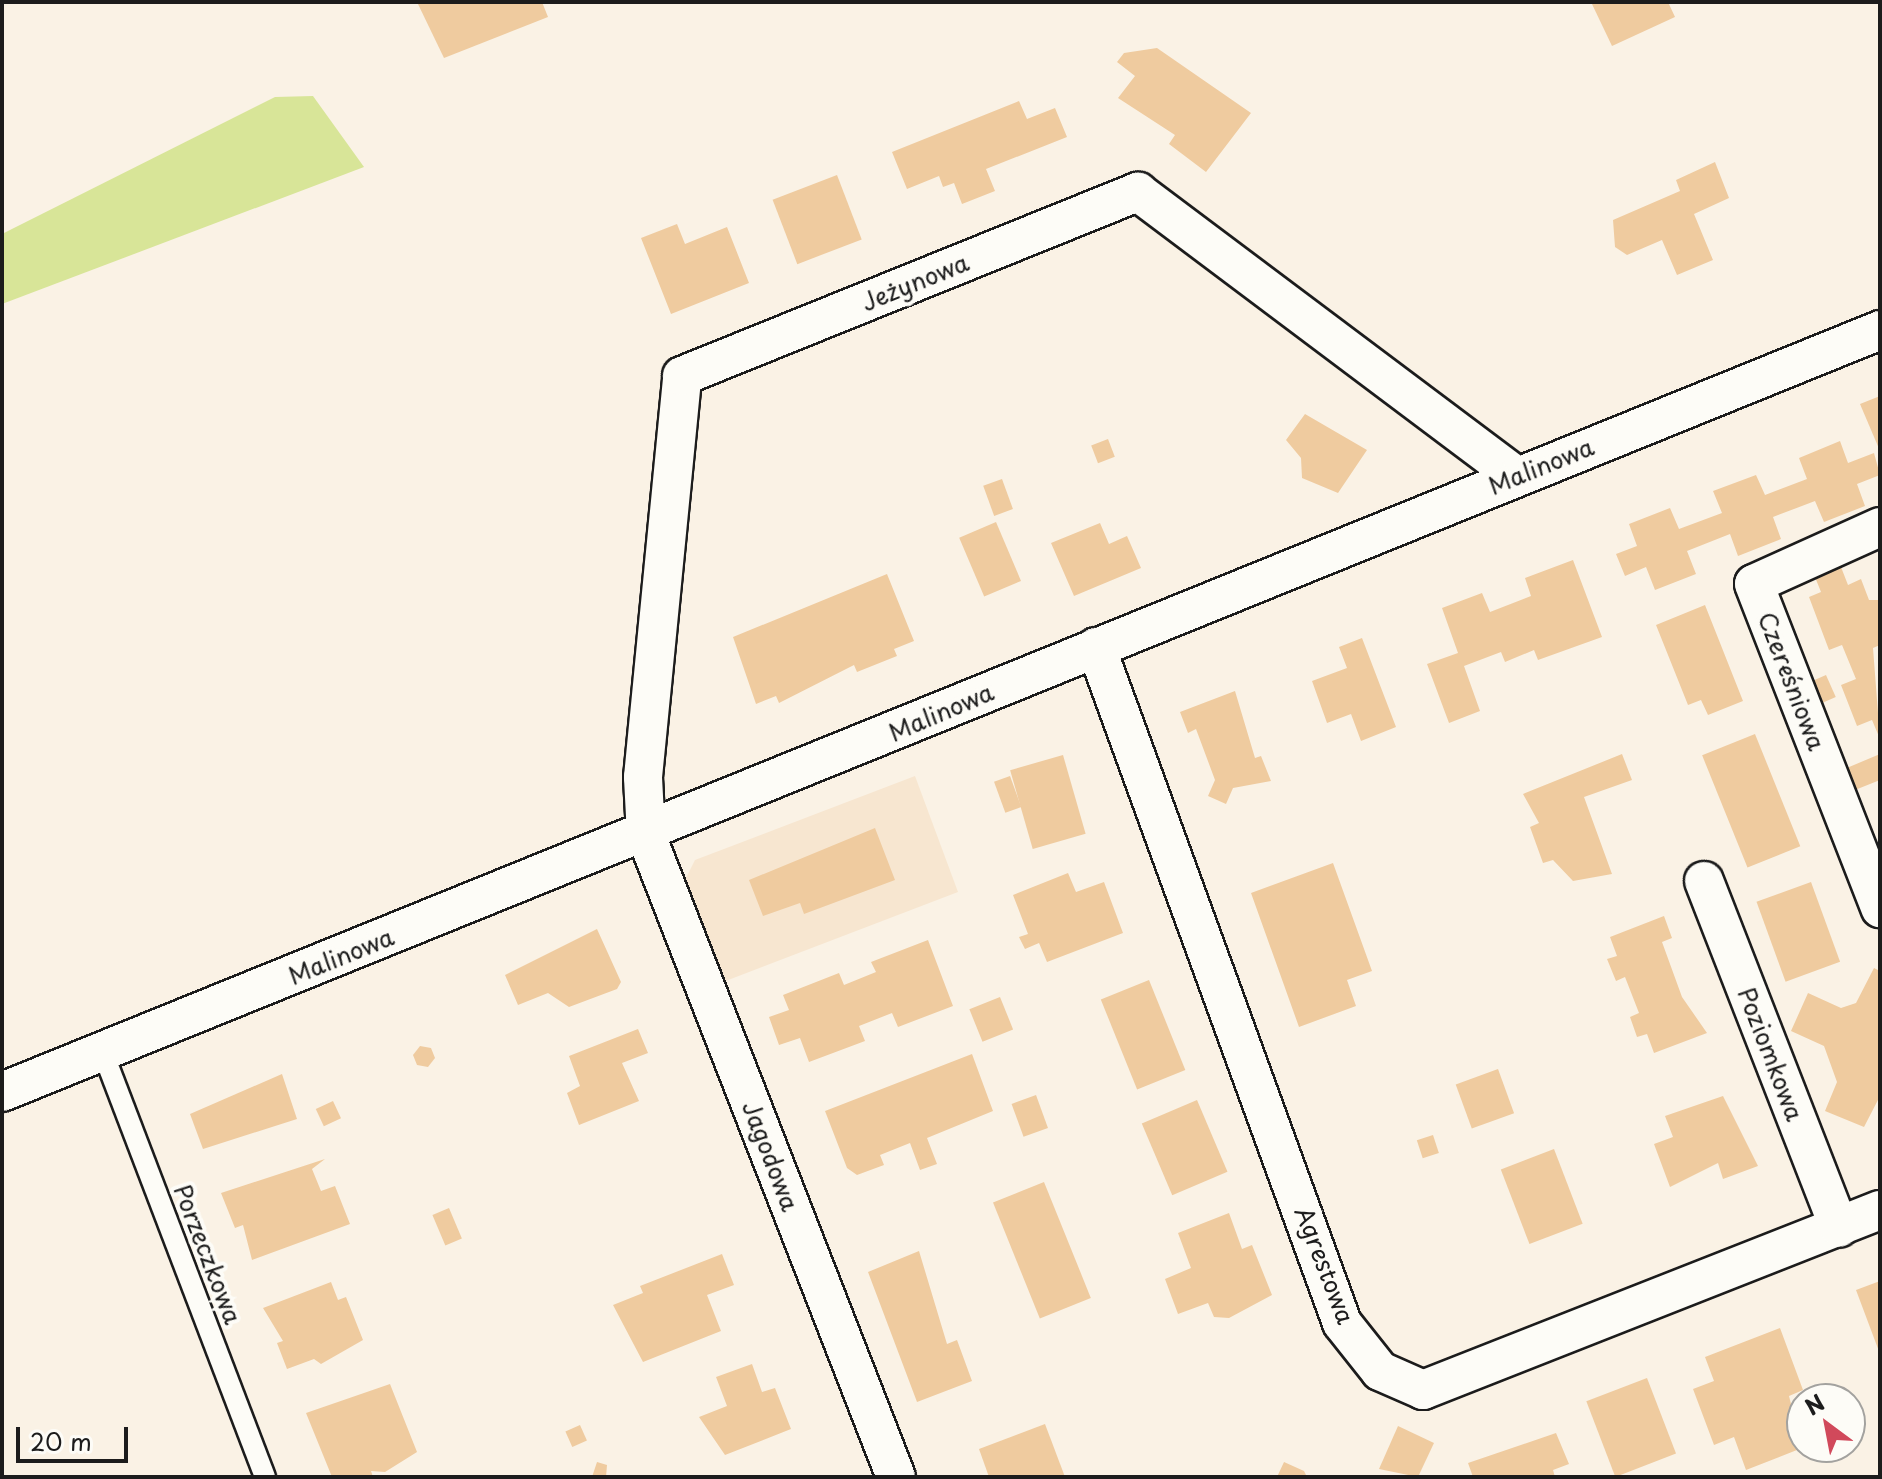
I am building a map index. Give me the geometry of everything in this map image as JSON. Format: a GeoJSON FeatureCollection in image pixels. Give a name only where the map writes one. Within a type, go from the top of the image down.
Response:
{"type":"FeatureCollection","features":[{"type":"Feature","properties":{"kind":"street","name":"Jeżynowa"},"geometry":{"type":"LineString","coordinates":[[646,835],[643,777],[682,376],[1138,192],[1515,475]]}},
{"type":"Feature","properties":{"kind":"street","name":"Malinowa"},"geometry":{"type":"LineString","coordinates":[[2,1092],[646,835],[1515,475],[1880,330]]}},
{"type":"Feature","properties":{"kind":"street","name":"Czereśniowa"},"geometry":{"type":"LineString","coordinates":[[1880,527],[1754,584],[1880,908]]}},
{"type":"Feature","properties":{"kind":"street","name":"Agrestowa"},"geometry":{"type":"LineString","coordinates":[[1096,647],[1342,1323],[1380,1371],[1423,1390],[1880,1210]]}},
{"type":"Feature","properties":{"kind":"street","name":"Jagodowa"},"geometry":{"type":"LineString","coordinates":[[646,835],[896,1477]]}},
{"type":"Feature","properties":{"kind":"street","name":"Poziomkowa"},"geometry":{"type":"LineString","coordinates":[[1704,881],[1839,1228]]}},
{"type":"Feature","properties":{"kind":"lane","name":"Porzeczkowa"},"geometry":{"type":"LineString","coordinates":[[102,1050],[265,1477]]}},
{"type":"Feature","properties":{"kind":"shaded area"},"geometry":{"type":"Polygon","coordinates":[[[915,776],[958,892],[723,982],[684,882],[695,860],[915,776]]]}},
{"type":"Feature","properties":{"kind":"green space"},"geometry":{"type":"Polygon","coordinates":[[[313,96],[364,167],[2,304],[2,234],[275,97],[313,96]]]}},
{"type":"Feature","properties":{"kind":"building"},"geometry":{"type":"Polygon","coordinates":[[[417,2],[542,2],[548,17],[444,58],[417,2]]]}},
{"type":"Feature","properties":{"kind":"building"},"geometry":{"type":"Polygon","coordinates":[[[1591,2],[1668,2],[1675,17],[1612,46],[1591,2]]]}},
{"type":"Feature","properties":{"kind":"building"},"geometry":{"type":"Polygon","coordinates":[[[1157,48],[1251,113],[1206,172],[1169,144],[1175,135],[1118,98],[1135,76],[1117,62],[1124,53],[1157,48]]]}},
{"type":"Feature","properties":{"kind":"building"},"geometry":{"type":"Polygon","coordinates":[[[1019,101],[1027,119],[1055,108],[1067,137],[986,169],[995,191],[962,204],[954,183],[943,187],[939,176],[907,189],[892,152],[1019,101]]]}},
{"type":"Feature","properties":{"kind":"building"},"geometry":{"type":"Polygon","coordinates":[[[1715,162],[1729,198],[1694,214],[1713,260],[1677,275],[1662,240],[1627,255],[1615,247],[1613,220],[1680,191],[1676,180],[1715,162]]]}},
{"type":"Feature","properties":{"kind":"building"},"geometry":{"type":"Polygon","coordinates":[[[837,175],[862,239],[797,264],[773,200],[837,175]]]}},
{"type":"Feature","properties":{"kind":"building"},"geometry":{"type":"Polygon","coordinates":[[[677,224],[685,244],[727,227],[749,283],[671,314],[641,238],[677,224]]]}},
{"type":"Feature","properties":{"kind":"building"},"geometry":{"type":"Polygon","coordinates":[[[1880,396],[1880,451],[1860,404],[1880,396]]]}},
{"type":"Feature","properties":{"kind":"building"},"geometry":{"type":"Polygon","coordinates":[[[1305,414],[1367,450],[1338,493],[1302,478],[1301,458],[1286,440],[1305,414]]]}},
{"type":"Feature","properties":{"kind":"building"},"geometry":{"type":"Polygon","coordinates":[[[1108,439],[1115,457],[1098,463],[1091,445],[1108,439]]]}},
{"type":"Feature","properties":{"kind":"building"},"geometry":{"type":"Polygon","coordinates":[[[1840,441],[1848,463],[1874,453],[1880,475],[1857,484],[1865,506],[1824,522],[1815,501],[1773,517],[1781,539],[1738,556],[1730,534],[1687,551],[1696,574],[1655,590],[1646,567],[1625,576],[1616,554],[1637,546],[1629,524],[1670,508],[1679,529],[1722,513],[1713,491],[1756,475],[1765,495],[1807,479],[1799,458],[1840,441]]]}},
{"type":"Feature","properties":{"kind":"building"},"geometry":{"type":"Polygon","coordinates":[[[1002,479],[1013,509],[994,516],[983,486],[1002,479]]]}},
{"type":"Feature","properties":{"kind":"building"},"geometry":{"type":"Polygon","coordinates":[[[996,522],[1021,581],[984,597],[959,538],[996,522]]]}},
{"type":"Feature","properties":{"kind":"building"},"geometry":{"type":"Polygon","coordinates":[[[1100,523],[1109,544],[1127,536],[1141,568],[1074,596],[1051,543],[1100,523]]]}},
{"type":"Feature","properties":{"kind":"building"},"geometry":{"type":"Polygon","coordinates":[[[1573,560],[1602,637],[1538,660],[1534,650],[1505,662],[1501,652],[1464,666],[1480,711],[1449,723],[1427,664],[1458,653],[1442,608],[1482,593],[1490,612],[1531,596],[1525,578],[1573,560]]]}},
{"type":"Feature","properties":{"kind":"building"},"geometry":{"type":"Polygon","coordinates":[[[1841,567],[1848,585],[1861,579],[1869,600],[1880,600],[1880,645],[1873,648],[1880,739],[1872,720],[1857,726],[1841,685],[1856,679],[1842,645],[1829,650],[1809,597],[1821,592],[1815,577],[1841,567]]]}},
{"type":"Feature","properties":{"kind":"building"},"geometry":{"type":"Polygon","coordinates":[[[887,574],[914,641],[894,649],[897,656],[857,672],[854,665],[779,703],[776,696],[756,704],[733,637],[887,574]]]}},
{"type":"Feature","properties":{"kind":"building"},"geometry":{"type":"Polygon","coordinates":[[[1705,605],[1743,701],[1708,715],[1701,700],[1688,705],[1656,625],[1705,605]]]}},
{"type":"Feature","properties":{"kind":"building"},"geometry":{"type":"Polygon","coordinates":[[[1362,638],[1396,727],[1361,741],[1351,714],[1327,723],[1312,681],[1347,668],[1339,647],[1362,638]]]}},
{"type":"Feature","properties":{"kind":"building"},"geometry":{"type":"Polygon","coordinates":[[[1826,675],[1836,697],[1822,703],[1812,681],[1826,675]]]}},
{"type":"Feature","properties":{"kind":"building"},"geometry":{"type":"Polygon","coordinates":[[[1235,691],[1255,758],[1261,756],[1271,781],[1233,788],[1226,804],[1208,796],[1215,780],[1196,729],[1188,733],[1180,712],[1235,691]]]}},
{"type":"Feature","properties":{"kind":"building"},"geometry":{"type":"Polygon","coordinates":[[[1755,734],[1800,846],[1747,868],[1702,755],[1755,734]]]}},
{"type":"Feature","properties":{"kind":"building"},"geometry":{"type":"Polygon","coordinates":[[[1622,754],[1632,780],[1584,797],[1612,874],[1573,881],[1553,860],[1543,863],[1530,827],[1539,823],[1523,794],[1622,754]]]}},
{"type":"Feature","properties":{"kind":"building"},"geometry":{"type":"Polygon","coordinates":[[[1880,754],[1880,780],[1850,792],[1842,770],[1880,754]]]}},
{"type":"Feature","properties":{"kind":"building"},"geometry":{"type":"Polygon","coordinates":[[[1063,755],[1086,834],[1033,849],[1010,770],[1063,755]]]}},
{"type":"Feature","properties":{"kind":"building"},"geometry":{"type":"Polygon","coordinates":[[[1010,776],[1021,807],[1005,813],[994,782],[1010,776]]]}},
{"type":"Feature","properties":{"kind":"building"},"geometry":{"type":"Polygon","coordinates":[[[875,828],[895,880],[804,914],[800,903],[763,916],[749,880],[875,828]]]}},
{"type":"Feature","properties":{"kind":"building"},"geometry":{"type":"Polygon","coordinates":[[[1333,863],[1372,971],[1347,980],[1356,1006],[1299,1027],[1251,893],[1333,863]]]}},
{"type":"Feature","properties":{"kind":"building"},"geometry":{"type":"Polygon","coordinates":[[[1068,873],[1076,892],[1104,882],[1123,933],[1047,962],[1039,943],[1025,949],[1019,937],[1028,934],[1013,895],[1068,873]]]}},
{"type":"Feature","properties":{"kind":"building"},"geometry":{"type":"Polygon","coordinates":[[[1811,882],[1840,962],[1786,982],[1756,902],[1811,882]]]}},
{"type":"Feature","properties":{"kind":"building"},"geometry":{"type":"Polygon","coordinates":[[[1664,916],[1672,938],[1662,942],[1682,997],[1707,1033],[1654,1053],[1647,1034],[1637,1037],[1630,1017],[1639,1013],[1625,977],[1616,981],[1607,959],[1617,956],[1610,937],[1664,916]]]}},
{"type":"Feature","properties":{"kind":"building"},"geometry":{"type":"Polygon","coordinates":[[[597,929],[621,982],[617,989],[569,1007],[548,993],[518,1005],[505,975],[597,929]]]}},
{"type":"Feature","properties":{"kind":"building"},"geometry":{"type":"Polygon","coordinates":[[[928,940],[953,1006],[898,1027],[892,1013],[859,1026],[865,1041],[809,1062],[800,1038],[779,1045],[769,1017],[789,1010],[783,995],[839,973],[844,985],[876,972],[871,962],[928,940]]]}},
{"type":"Feature","properties":{"kind":"building"},"geometry":{"type":"Polygon","coordinates":[[[1874,968],[1880,971],[1880,1096],[1864,1127],[1825,1111],[1837,1082],[1824,1046],[1791,1031],[1808,993],[1841,1008],[1856,1003],[1874,968]]]}},
{"type":"Feature","properties":{"kind":"building"},"geometry":{"type":"Polygon","coordinates":[[[1149,980],[1185,1070],[1137,1089],[1101,999],[1149,980]]]}},
{"type":"Feature","properties":{"kind":"building"},"geometry":{"type":"Polygon","coordinates":[[[1000,997],[1013,1029],[983,1042],[969,1009],[1000,997]]]}},
{"type":"Feature","properties":{"kind":"building"},"geometry":{"type":"Polygon","coordinates":[[[638,1029],[648,1053],[622,1063],[639,1101],[579,1125],[567,1093],[580,1086],[569,1056],[638,1029]]]}},
{"type":"Feature","properties":{"kind":"building"},"geometry":{"type":"Polygon","coordinates":[[[420,1046],[431,1048],[435,1058],[428,1067],[417,1065],[413,1055],[420,1046]]]}},
{"type":"Feature","properties":{"kind":"building"},"geometry":{"type":"Polygon","coordinates":[[[972,1054],[993,1111],[927,1138],[937,1164],[920,1170],[910,1143],[880,1155],[884,1165],[857,1175],[847,1168],[825,1111],[972,1054]]]}},
{"type":"Feature","properties":{"kind":"building"},"geometry":{"type":"Polygon","coordinates":[[[1498,1069],[1514,1113],[1472,1129],[1456,1084],[1498,1069]]]}},
{"type":"Feature","properties":{"kind":"building"},"geometry":{"type":"Polygon","coordinates":[[[282,1074],[297,1119],[203,1149],[190,1114],[282,1074]]]}},
{"type":"Feature","properties":{"kind":"building"},"geometry":{"type":"Polygon","coordinates":[[[1036,1095],[1048,1128],[1024,1137],[1012,1104],[1036,1095]]]}},
{"type":"Feature","properties":{"kind":"building"},"geometry":{"type":"Polygon","coordinates":[[[1723,1096],[1758,1166],[1723,1179],[1718,1163],[1670,1187],[1654,1144],[1673,1137],[1665,1116],[1723,1096]]]}},
{"type":"Feature","properties":{"kind":"building"},"geometry":{"type":"Polygon","coordinates":[[[1197,1100],[1227,1172],[1172,1195],[1142,1123],[1197,1100]]]}},
{"type":"Feature","properties":{"kind":"building"},"geometry":{"type":"Polygon","coordinates":[[[333,1101],[341,1118],[324,1126],[316,1109],[333,1101]]]}},
{"type":"Feature","properties":{"kind":"building"},"geometry":{"type":"Polygon","coordinates":[[[1433,1135],[1439,1153],[1423,1158],[1417,1140],[1433,1135]]]}},
{"type":"Feature","properties":{"kind":"building"},"geometry":{"type":"Polygon","coordinates":[[[1554,1149],[1583,1224],[1529,1244],[1501,1169],[1554,1149]]]}},
{"type":"Feature","properties":{"kind":"building"},"geometry":{"type":"Polygon","coordinates":[[[325,1159],[312,1169],[321,1191],[335,1186],[350,1224],[252,1260],[243,1225],[235,1228],[221,1193],[325,1159]]]}},
{"type":"Feature","properties":{"kind":"building"},"geometry":{"type":"Polygon","coordinates":[[[1044,1182],[1091,1298],[1040,1319],[993,1203],[1044,1182]]]}},
{"type":"Feature","properties":{"kind":"building"},"geometry":{"type":"Polygon","coordinates":[[[449,1208],[462,1238],[445,1245],[432,1215],[449,1208]]]}},
{"type":"Feature","properties":{"kind":"building"},"geometry":{"type":"Polygon","coordinates":[[[1229,1213],[1242,1249],[1252,1245],[1272,1295],[1229,1318],[1214,1317],[1208,1303],[1178,1314],[1165,1279],[1191,1268],[1178,1233],[1229,1213]]]}},
{"type":"Feature","properties":{"kind":"building"},"geometry":{"type":"Polygon","coordinates":[[[919,1251],[947,1344],[957,1340],[972,1381],[917,1402],[868,1272],[919,1251]]]}},
{"type":"Feature","properties":{"kind":"building"},"geometry":{"type":"Polygon","coordinates":[[[722,1254],[734,1285],[707,1295],[721,1331],[643,1362],[613,1305],[643,1293],[640,1286],[722,1254]]]}},
{"type":"Feature","properties":{"kind":"building"},"geometry":{"type":"Polygon","coordinates":[[[1880,1281],[1880,1354],[1856,1290],[1880,1281]]]}},
{"type":"Feature","properties":{"kind":"building"},"geometry":{"type":"Polygon","coordinates":[[[331,1282],[338,1300],[346,1297],[363,1340],[321,1364],[314,1359],[287,1369],[277,1343],[283,1341],[263,1308],[331,1282]]]}},
{"type":"Feature","properties":{"kind":"building"},"geometry":{"type":"Polygon","coordinates":[[[1780,1328],[1800,1383],[1786,1383],[1786,1454],[1746,1470],[1734,1437],[1714,1445],[1693,1389],[1714,1381],[1705,1357],[1780,1328]]]}},
{"type":"Feature","properties":{"kind":"building"},"geometry":{"type":"Polygon","coordinates":[[[752,1364],[762,1392],[775,1388],[791,1429],[725,1455],[699,1417],[727,1406],[716,1377],[752,1364]]]}},
{"type":"Feature","properties":{"kind":"building"},"geometry":{"type":"Polygon","coordinates":[[[1647,1378],[1676,1454],[1615,1477],[1586,1401],[1647,1378]]]}},
{"type":"Feature","properties":{"kind":"building"},"geometry":{"type":"Polygon","coordinates":[[[390,1384],[417,1452],[385,1472],[371,1471],[373,1477],[332,1477],[306,1413],[390,1384]]]}},
{"type":"Feature","properties":{"kind":"building"},"geometry":{"type":"Polygon","coordinates":[[[1045,1424],[1065,1477],[989,1477],[979,1449],[1045,1424]]]}},
{"type":"Feature","properties":{"kind":"building"},"geometry":{"type":"Polygon","coordinates":[[[580,1425],[587,1441],[572,1447],[565,1432],[580,1425]]]}},
{"type":"Feature","properties":{"kind":"building"},"geometry":{"type":"Polygon","coordinates":[[[1398,1426],[1434,1443],[1418,1477],[1379,1469],[1398,1426]]]}},
{"type":"Feature","properties":{"kind":"building"},"geometry":{"type":"Polygon","coordinates":[[[1556,1433],[1569,1464],[1553,1470],[1555,1477],[1473,1477],[1468,1463],[1556,1433]]]}},
{"type":"Feature","properties":{"kind":"building"},"geometry":{"type":"Polygon","coordinates":[[[597,1462],[607,1465],[606,1477],[592,1477],[597,1462]]]}},
{"type":"Feature","properties":{"kind":"building"},"geometry":{"type":"Polygon","coordinates":[[[1284,1462],[1304,1471],[1307,1477],[1277,1477],[1284,1462]]]}}]}
